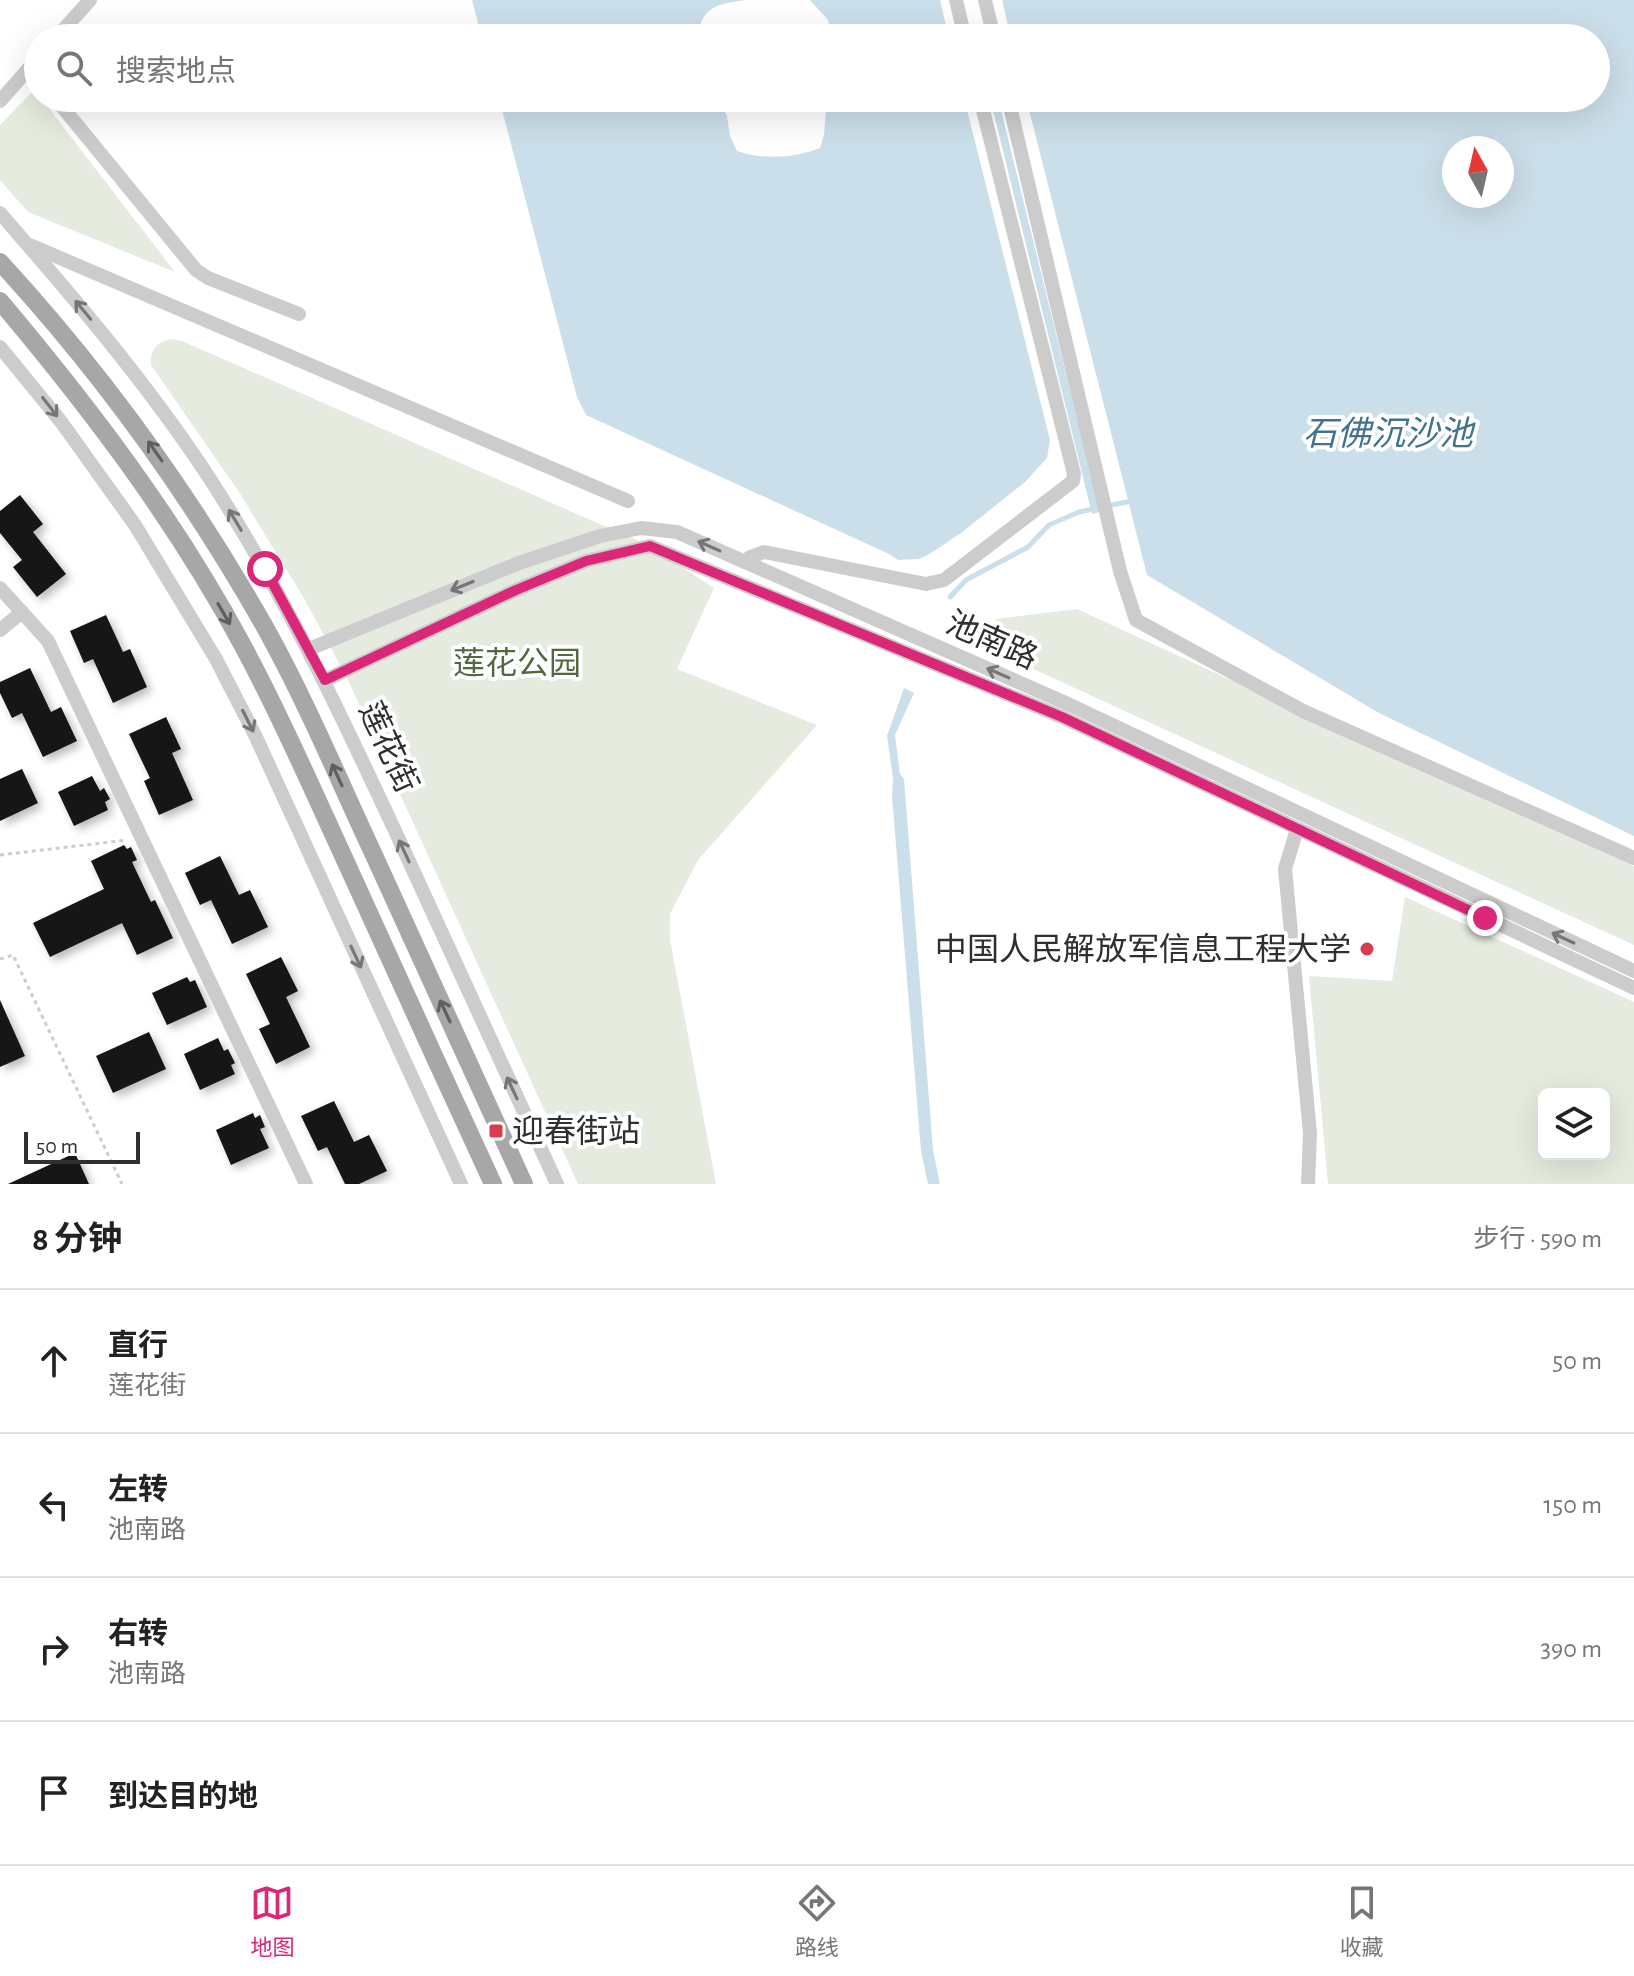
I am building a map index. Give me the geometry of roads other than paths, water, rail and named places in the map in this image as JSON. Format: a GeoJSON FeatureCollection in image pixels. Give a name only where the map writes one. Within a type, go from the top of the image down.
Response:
{"type":"FeatureCollection","features":[{"type":"Feature","properties":{"kind":"main road","name":"莲花街"},"geometry":{"type":"LineString","coordinates":[[0,262],[82,354],[146,439],[206,527],[260,620],[307,710],[524,1184]]}},
{"type":"Feature","properties":{"kind":"main road"},"geometry":{"type":"LineString","coordinates":[[0,301],[60,372],[138,476],[242,645],[282,722],[493,1184]]}},
{"type":"Feature","properties":{"kind":"street"},"geometry":{"type":"LineString","coordinates":[[69,24],[90,0]]}},
{"type":"Feature","properties":{"kind":"street"},"geometry":{"type":"LineString","coordinates":[[956,0],[962,24]]}},
{"type":"Feature","properties":{"kind":"street"},"geometry":{"type":"LineString","coordinates":[[985,0],[991,24]]}},
{"type":"Feature","properties":{"kind":"street"},"geometry":{"type":"LineString","coordinates":[[0,101],[24,78]]}},
{"type":"Feature","properties":{"kind":"street"},"geometry":{"type":"LineString","coordinates":[[66,112],[196,270],[208,278],[299,314]]}},
{"type":"Feature","properties":{"kind":"street"},"geometry":{"type":"LineString","coordinates":[[745,562],[764,552],[926,584],[935,583],[944,580],[1073,481],[983,112]]}},
{"type":"Feature","properties":{"kind":"street"},"geometry":{"type":"LineString","coordinates":[[1011,112],[1120,571],[1136,620],[1303,711],[1634,858]]}},
{"type":"Feature","properties":{"kind":"street","name":"莲花街"},"geometry":{"type":"LineString","coordinates":[[0,213],[105,336],[170,422],[231,512],[325,680],[557,1184]]}},
{"type":"Feature","properties":{"kind":"street"},"geometry":{"type":"LineString","coordinates":[[28,244],[628,501]]}},
{"type":"Feature","properties":{"kind":"street"},"geometry":{"type":"LineString","coordinates":[[0,347],[53,412],[135,525],[216,659],[255,735],[461,1184]]}},
{"type":"Feature","properties":{"kind":"street","name":"池南路"},"geometry":{"type":"LineString","coordinates":[[309,649],[519,563],[600,536],[641,528],[677,532],[1068,704],[1634,971]]}},
{"type":"Feature","properties":{"kind":"street","name":"池南路"},"geometry":{"type":"LineString","coordinates":[[325,680],[516,590],[586,561],[650,546],[1062,717],[1634,988]]}},
{"type":"Feature","properties":{"kind":"street"},"geometry":{"type":"LineString","coordinates":[[0,588],[48,641],[306,1184]]}},
{"type":"Feature","properties":{"kind":"street"},"geometry":{"type":"LineString","coordinates":[[0,630],[22,612]]}},
{"type":"Feature","properties":{"kind":"street"},"geometry":{"type":"LineString","coordinates":[[1297,829],[1285,869],[1310,1133],[1308,1184]]}},
{"type":"Feature","properties":{"kind":"water"},"geometry":{"type":"Polygon","coordinates":[[[472,0],[746,0],[712,8],[700,24],[478,24],[472,0]]]}},
{"type":"Feature","properties":{"kind":"water"},"geometry":{"type":"Polygon","coordinates":[[[810,0],[940,0],[946,24],[829,24],[810,0]]]}},
{"type":"Feature","properties":{"kind":"water","name":"石佛沉沙池"},"geometry":{"type":"Polygon","coordinates":[[[1002,0],[1634,0],[1634,836],[1379,713],[1147,575],[1030,112],[1610,112],[1610,24],[1008,24],[1002,0]]]}},
{"type":"Feature","properties":{"kind":"water"},"geometry":{"type":"Polygon","coordinates":[[[503,112],[725,112],[737,151],[768,157],[789,156],[820,148],[826,112],[968,112],[1050,440],[1047,458],[1025,482],[961,533],[919,559],[898,560],[586,415],[577,397],[503,112]]]}},
{"type":"Feature","properties":{"kind":"water"},"geometry":{"type":"Polygon","coordinates":[[[993,112],[1001,112],[1100,512],[1092,514],[993,112]]]}},
{"type":"Feature","properties":{"kind":"water"},"geometry":{"type":"Polygon","coordinates":[[[904,688],[914,693],[895,735],[900,774],[904,779],[933,1150],[940,1184],[928,1184],[921,1151],[893,778],[887,736],[904,688]]]}},
{"type":"Feature","properties":{"kind":"waterway"},"geometry":{"type":"LineString","coordinates":[[1107,506],[1127,502]]}},
{"type":"Feature","properties":{"kind":"waterway"},"geometry":{"type":"LineString","coordinates":[[950,597],[966,580],[1028,547],[1049,525],[1079,512],[1098,508]]}},
{"type":"Feature","properties":{"kind":"place","name":"中国人民解放军信息工程大学"},"geometry":{"type":"Point","coordinates":[1367,949]}},
{"type":"Feature","properties":{"kind":"place","name":"迎春街站"},"geometry":{"type":"Point","coordinates":[496,1131]}},
{"type":"Feature","properties":{"kind":"park label","name":"莲花公园"},"geometry":{"type":"Point","coordinates":[517,663]}}]}
